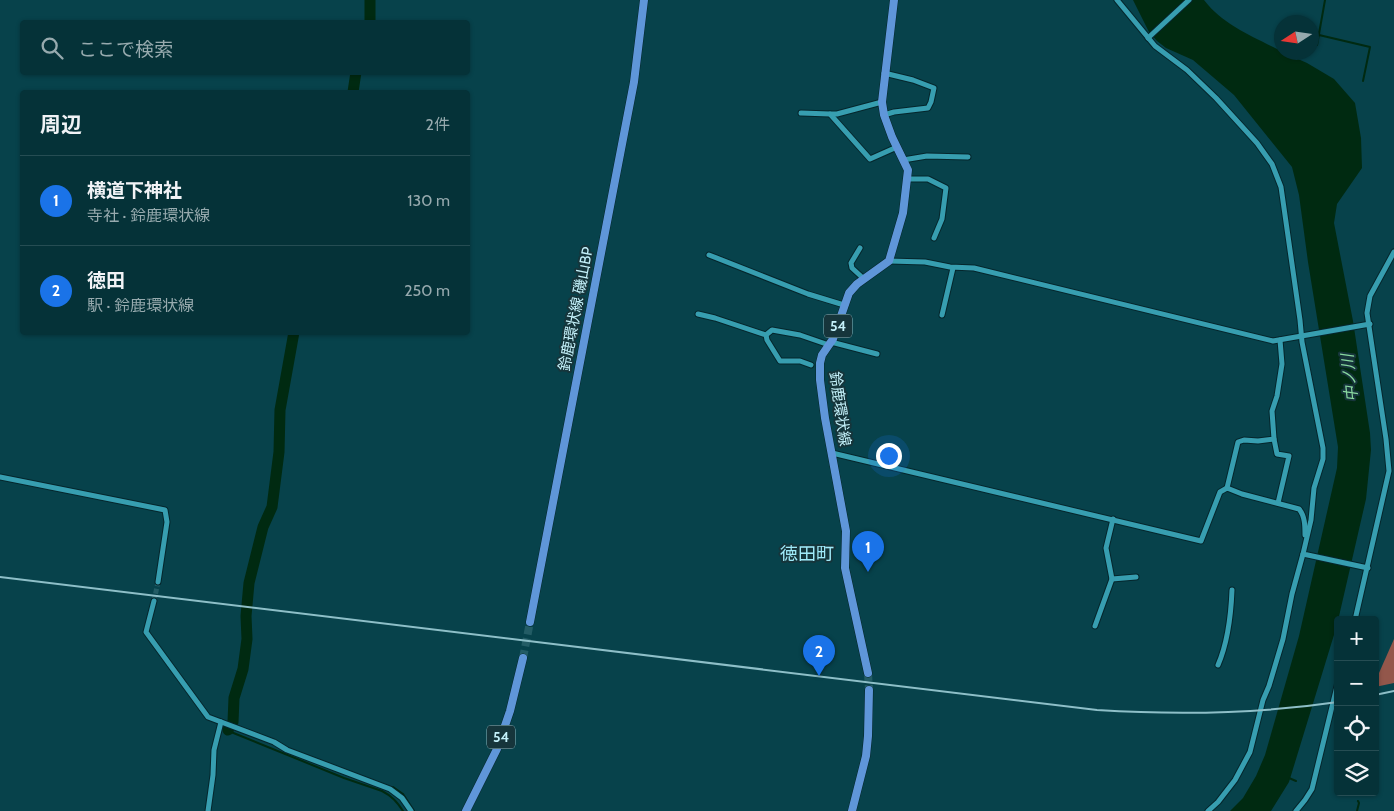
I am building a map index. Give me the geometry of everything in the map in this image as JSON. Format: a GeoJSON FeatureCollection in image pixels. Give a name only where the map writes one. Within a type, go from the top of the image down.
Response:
{"type":"FeatureCollection","features":[{"type":"Feature","properties":{"kind":"main road","name":"鈴鹿環状線 磯山BP"},"geometry":{"type":"LineString","coordinates":[[530,622],[634,82],[644,0]]}},
{"type":"Feature","properties":{"kind":"main road"},"geometry":{"type":"LineString","coordinates":[[889,261],[902,212],[908,170],[884,116],[882,102],[894,0]]}},
{"type":"Feature","properties":{"kind":"main road","name":"鈴鹿環状線"},"geometry":{"type":"LineString","coordinates":[[868,673],[845,568],[846,531],[820,380],[820,363],[822,355],[830,344],[838,326],[849,293],[864,279],[889,261]]}},
{"type":"Feature","properties":{"kind":"main road","name":"54"},"geometry":{"type":"LineString","coordinates":[[466,811],[497,750],[510,711],[523,658]]}},
{"type":"Feature","properties":{"kind":"main road"},"geometry":{"type":"LineString","coordinates":[[852,811],[866,756],[868,690]]}},
{"type":"Feature","properties":{"kind":"street"},"geometry":{"type":"LineString","coordinates":[[1117,0],[1163,53],[1187,70],[1216,98],[1257,143],[1272,164],[1283,194],[1290,259],[1303,336],[1302,342],[1323,448],[1323,459],[1314,488],[1311,520],[1304,554],[1292,594],[1284,639],[1270,686],[1263,700],[1250,752],[1235,780],[1218,802],[1208,811]]}},
{"type":"Feature","properties":{"kind":"street"},"geometry":{"type":"LineString","coordinates":[[1148,38],[1189,0]]}},
{"type":"Feature","properties":{"kind":"street"},"geometry":{"type":"LineString","coordinates":[[884,73],[913,80],[934,88],[928,108],[894,112],[884,116]]}},
{"type":"Feature","properties":{"kind":"street"},"geometry":{"type":"LineString","coordinates":[[801,113],[837,114],[882,102]]}},
{"type":"Feature","properties":{"kind":"street"},"geometry":{"type":"LineString","coordinates":[[830,114],[870,159],[897,147]]}},
{"type":"Feature","properties":{"kind":"street"},"geometry":{"type":"LineString","coordinates":[[903,160],[927,156],[968,157]]}},
{"type":"Feature","properties":{"kind":"street"},"geometry":{"type":"LineString","coordinates":[[907,179],[928,179],[946,188],[942,219],[934,238]]}},
{"type":"Feature","properties":{"kind":"street"},"geometry":{"type":"LineString","coordinates":[[860,248],[851,263],[852,268],[864,279]]}},
{"type":"Feature","properties":{"kind":"street"},"geometry":{"type":"LineString","coordinates":[[1357,616],[1389,471],[1367,313],[1370,296],[1394,252]]}},
{"type":"Feature","properties":{"kind":"street"},"geometry":{"type":"LineString","coordinates":[[708,255],[788,285],[799,291],[844,304]]}},
{"type":"Feature","properties":{"kind":"street"},"geometry":{"type":"LineString","coordinates":[[889,261],[925,262],[953,268],[974,268],[1273,341],[1370,324]]}},
{"type":"Feature","properties":{"kind":"street"},"geometry":{"type":"LineString","coordinates":[[942,315],[953,268]]}},
{"type":"Feature","properties":{"kind":"street"},"geometry":{"type":"LineString","coordinates":[[698,314],[766,335]]}},
{"type":"Feature","properties":{"kind":"street"},"geometry":{"type":"LineString","coordinates":[[766,335],[772,330],[790,333],[878,354]]}},
{"type":"Feature","properties":{"kind":"street"},"geometry":{"type":"LineString","coordinates":[[766,335],[780,361],[800,361],[811,364]]}},
{"type":"Feature","properties":{"kind":"street"},"geometry":{"type":"LineString","coordinates":[[1278,503],[1289,456],[1277,454],[1274,439],[1272,410],[1277,396],[1282,364],[1280,340]]}},
{"type":"Feature","properties":{"kind":"street"},"geometry":{"type":"LineString","coordinates":[[832,453],[1201,541],[1220,492],[1227,488],[1238,442],[1274,439]]}},
{"type":"Feature","properties":{"kind":"street"},"geometry":{"type":"LineString","coordinates":[[0,477],[165,510],[167,522],[158,582]]}},
{"type":"Feature","properties":{"kind":"street"},"geometry":{"type":"LineString","coordinates":[[1227,488],[1242,494],[1299,509],[1304,519],[1306,540]]}},
{"type":"Feature","properties":{"kind":"street"},"geometry":{"type":"LineString","coordinates":[[1095,626],[1112,579],[1106,548],[1113,519]]}},
{"type":"Feature","properties":{"kind":"street"},"geometry":{"type":"LineString","coordinates":[[1304,554],[1368,568]]}},
{"type":"Feature","properties":{"kind":"street"},"geometry":{"type":"LineString","coordinates":[[1112,579],[1136,577]]}},
{"type":"Feature","properties":{"kind":"street"},"geometry":{"type":"LineString","coordinates":[[1218,665],[1223,654],[1231,614],[1232,590]]}},
{"type":"Feature","properties":{"kind":"street"},"geometry":{"type":"LineString","coordinates":[[154,600],[146,632],[208,717],[274,742],[287,750],[390,789],[402,798],[411,811]]}},
{"type":"Feature","properties":{"kind":"street"},"geometry":{"type":"LineString","coordinates":[[1296,811],[1306,800],[1312,789],[1334,698]]}},
{"type":"Feature","properties":{"kind":"street"},"geometry":{"type":"LineString","coordinates":[[208,811],[216,735],[222,722]]}},
{"type":"Feature","properties":{"kind":"shaded area"},"geometry":{"type":"Polygon","coordinates":[[[1394,639],[1394,683],[1379,686],[1379,673],[1394,639]]]}},
{"type":"Feature","properties":{"kind":"water","name":"中ノ川"},"geometry":{"type":"Polygon","coordinates":[[[1133,0],[1204,0],[1220,17],[1240,30],[1274,47],[1274,60],[1300,60],[1334,79],[1355,103],[1361,138],[1362,168],[1337,204],[1334,223],[1353,321],[1370,433],[1371,450],[1366,499],[1339,616],[1334,616],[1334,635],[1289,782],[1271,811],[1230,811],[1243,798],[1256,776],[1265,755],[1299,636],[1337,468],[1338,447],[1299,195],[1292,167],[1234,95],[1193,60],[1166,48],[1149,32],[1133,0]]]}},
{"type":"Feature","properties":{"kind":"waterway"},"geometry":{"type":"LineString","coordinates":[[370,0],[370,20]]}},
{"type":"Feature","properties":{"kind":"waterway"},"geometry":{"type":"LineString","coordinates":[[1319,34],[1325,0]]}},
{"type":"Feature","properties":{"kind":"waterway"},"geometry":{"type":"LineString","coordinates":[[1319,35],[1370,47],[1363,81]]}},
{"type":"Feature","properties":{"kind":"waterway"},"geometry":{"type":"LineString","coordinates":[[353,90],[356,75]]}},
{"type":"Feature","properties":{"kind":"waterway"},"geometry":{"type":"LineString","coordinates":[[228,730],[233,722],[234,698],[243,669],[247,639],[246,616],[249,583],[263,527],[272,507],[279,452],[280,410],[293,335]]}},
{"type":"Feature","properties":{"kind":"waterway"},"geometry":{"type":"LineString","coordinates":[[228,730],[344,778],[382,791],[389,795],[403,811]]}},
{"type":"Feature","properties":{"kind":"waterway"},"geometry":{"type":"LineString","coordinates":[[1289,778],[1296,781]]}},
{"type":"Feature","properties":{"kind":"waterway"},"geometry":{"type":"LineString","coordinates":[[393,787],[403,794],[414,811]]}},
{"type":"Feature","properties":{"kind":"waterway"},"geometry":{"type":"LineString","coordinates":[[1357,811],[1358,801]]}},
{"type":"Feature","properties":{"kind":"tunnel"},"geometry":{"type":"LineString","coordinates":[[154,601],[158,582]]}},
{"type":"Feature","properties":{"kind":"tunnel"},"geometry":{"type":"LineString","coordinates":[[523,658],[530,622]]}},
{"type":"Feature","properties":{"kind":"tunnel"},"geometry":{"type":"LineString","coordinates":[[868,673],[869,690]]}},
{"type":"Feature","properties":{"kind":"railway"},"geometry":{"type":"LineString","coordinates":[[0,577],[1097,710],[1157,713],[1218,712],[1278,709],[1334,703]]}},
{"type":"Feature","properties":{"kind":"railway"},"geometry":{"type":"LineString","coordinates":[[1379,694],[1394,691]]}},
{"type":"Feature","properties":{"kind":"place","name":"横道下神社"},"geometry":{"type":"Point","coordinates":[868,572]}},
{"type":"Feature","properties":{"kind":"place","name":"徳田"},"geometry":{"type":"Point","coordinates":[819,676]}},
{"type":"Feature","properties":{"kind":"district","name":"徳田町"},"geometry":{"type":"Point","coordinates":[807,554]}}]}
